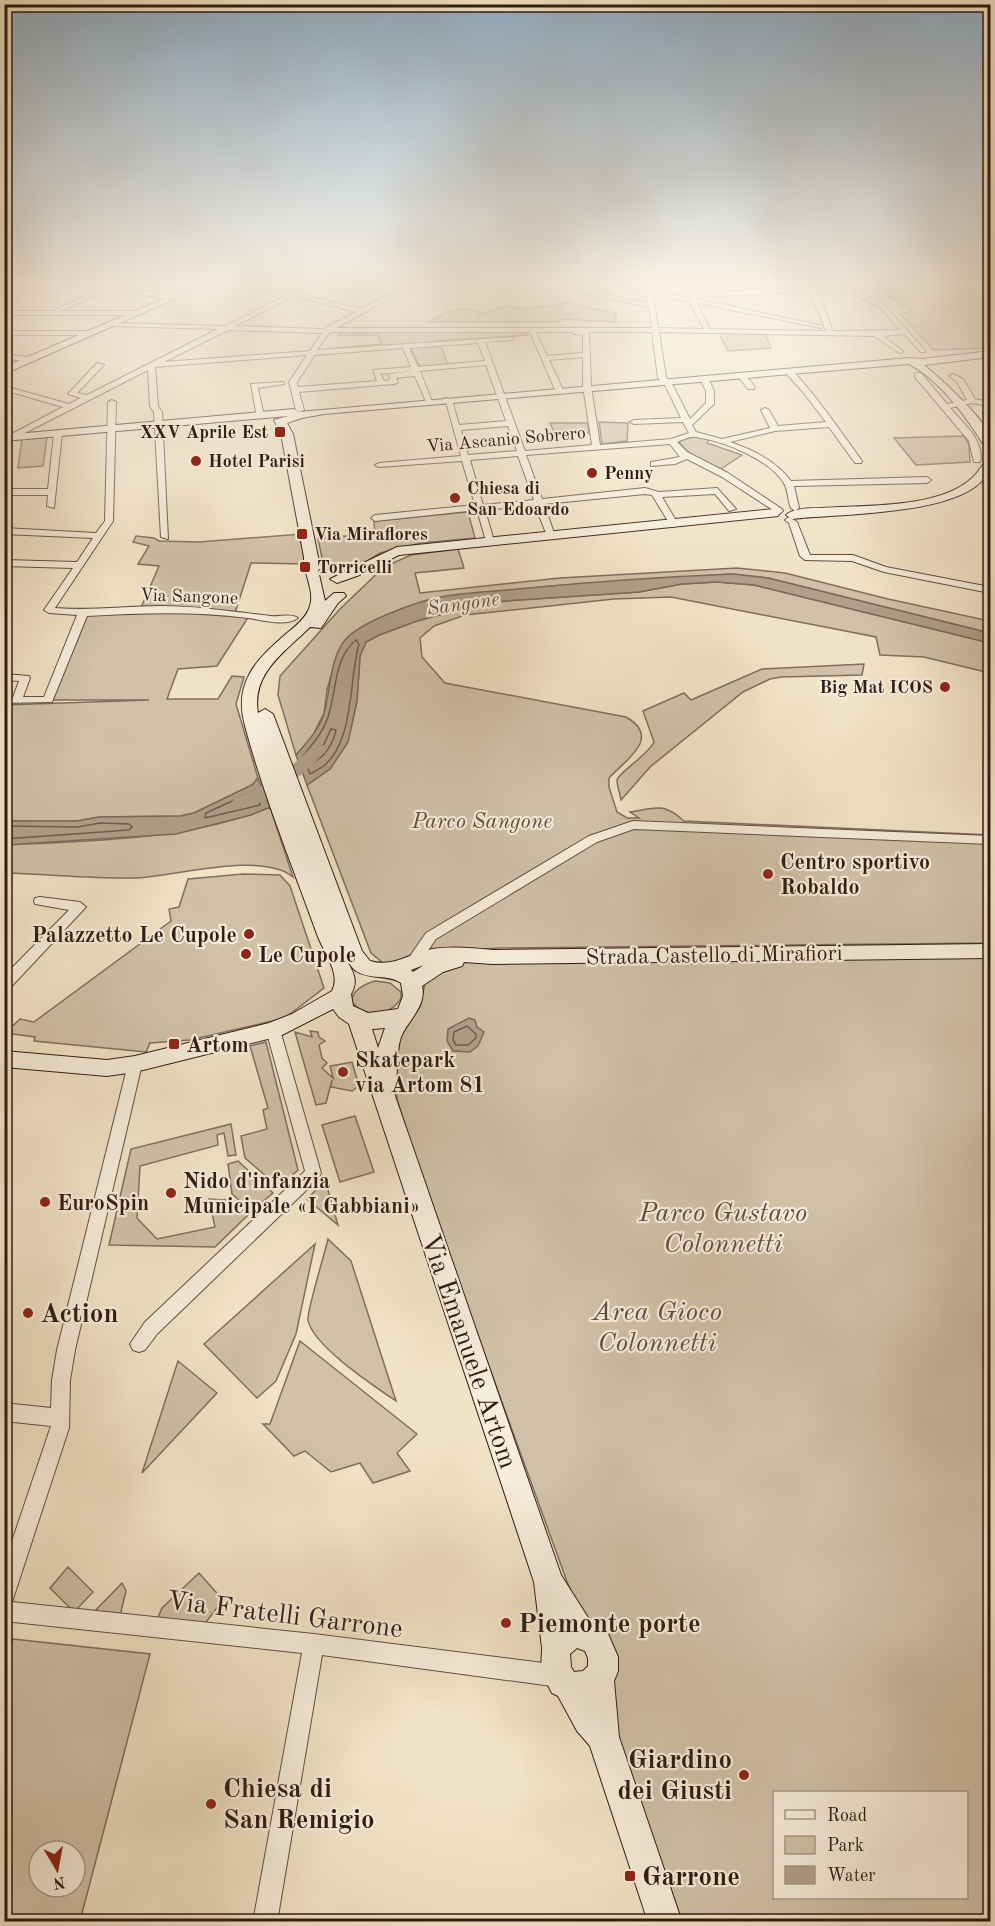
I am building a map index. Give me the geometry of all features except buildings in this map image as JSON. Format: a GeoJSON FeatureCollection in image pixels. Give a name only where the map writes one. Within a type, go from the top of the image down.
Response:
{"type":"FeatureCollection","features":[{"type":"Feature","properties":{"kind":"street"},"geometry":{"type":"LineString","coordinates":[[88,398],[72,393],[90,375]]}},
{"type":"Feature","properties":{"kind":"street"},"geometry":{"type":"LineString","coordinates":[[7,437],[133,375]]}},
{"type":"Feature","properties":{"kind":"street"},"geometry":{"type":"LineString","coordinates":[[153,375],[165,537]]}},
{"type":"Feature","properties":{"kind":"street"},"geometry":{"type":"LineString","coordinates":[[298,375],[293,382],[292,415],[287,434],[310,557],[309,566],[317,590],[318,606],[314,613],[268,658],[255,675],[249,691],[295,825],[335,955],[346,977],[343,1008],[355,1017]]}},
{"type":"Feature","properties":{"kind":"street"},"geometry":{"type":"LineString","coordinates":[[377,375],[380,381]]}},
{"type":"Feature","properties":{"kind":"street"},"geometry":{"type":"LineString","coordinates":[[294,388],[380,381],[394,382],[392,376],[398,375]]}},
{"type":"Feature","properties":{"kind":"street"},"geometry":{"type":"LineString","coordinates":[[419,375],[430,402]]}},
{"type":"Feature","properties":{"kind":"street"},"geometry":{"type":"LineString","coordinates":[[493,375],[551,536]]}},
{"type":"Feature","properties":{"kind":"street"},"geometry":{"type":"LineString","coordinates":[[552,375],[559,390]]}},
{"type":"Feature","properties":{"kind":"street"},"geometry":{"type":"LineString","coordinates":[[587,375],[596,446]]}},
{"type":"Feature","properties":{"kind":"street"},"geometry":{"type":"LineString","coordinates":[[663,375],[693,434],[721,442],[766,461],[789,484],[927,480]]}},
{"type":"Feature","properties":{"kind":"street"},"geometry":{"type":"LineString","coordinates":[[7,437],[292,415],[741,375],[751,387]]}},
{"type":"Feature","properties":{"kind":"street"},"geometry":{"type":"LineString","coordinates":[[792,375],[832,424],[858,461]]}},
{"type":"Feature","properties":{"kind":"street"},"geometry":{"type":"LineString","coordinates":[[786,514],[911,504],[945,498],[976,483],[983,477],[984,461],[973,440],[918,375]]}},
{"type":"Feature","properties":{"kind":"street"},"geometry":{"type":"LineString","coordinates":[[932,375],[968,404]]}},
{"type":"Feature","properties":{"kind":"street"},"geometry":{"type":"LineString","coordinates":[[938,375],[968,404],[990,432]]}},
{"type":"Feature","properties":{"kind":"street"},"geometry":{"type":"LineString","coordinates":[[953,376],[960,381],[968,404],[990,447]]}},
{"type":"Feature","properties":{"kind":"street"},"geometry":{"type":"LineString","coordinates":[[634,422],[688,422],[710,404],[710,391],[704,378]]}},
{"type":"Feature","properties":{"kind":"street"},"geometry":{"type":"LineString","coordinates":[[260,416],[254,386],[280,384]]}},
{"type":"Feature","properties":{"kind":"street"},"geometry":{"type":"LineString","coordinates":[[4,388],[69,407]]}},
{"type":"Feature","properties":{"kind":"street"},"geometry":{"type":"LineString","coordinates":[[448,400],[490,541]]}},
{"type":"Feature","properties":{"kind":"street"},"geometry":{"type":"LineString","coordinates":[[4,563],[81,564],[100,536],[109,521],[112,402]]}},
{"type":"Feature","properties":{"kind":"street"},"geometry":{"type":"LineString","coordinates":[[945,406],[989,404]]}},
{"type":"Feature","properties":{"kind":"street"},"geometry":{"type":"LineString","coordinates":[[765,410],[775,429]]}},
{"type":"Feature","properties":{"kind":"street"},"geometry":{"type":"LineString","coordinates":[[456,428],[512,423]]}},
{"type":"Feature","properties":{"kind":"street"},"geometry":{"type":"LineString","coordinates":[[721,442],[775,429],[832,424]]}},
{"type":"Feature","properties":{"kind":"street"},"geometry":{"type":"LineString","coordinates":[[51,506],[58,433]]}},
{"type":"Feature","properties":{"kind":"street","name":"Via Ascanio Sobrero"},"geometry":{"type":"LineString","coordinates":[[379,465],[672,441],[693,434]]}},
{"type":"Feature","properties":{"kind":"street"},"geometry":{"type":"LineString","coordinates":[[672,441],[684,454],[725,475],[786,514],[793,522],[808,558],[853,558],[884,568],[990,590]]}},
{"type":"Feature","properties":{"kind":"street"},"geometry":{"type":"LineString","coordinates":[[654,464],[680,460],[684,458],[684,454]]}},
{"type":"Feature","properties":{"kind":"street"},"geometry":{"type":"LineString","coordinates":[[317,590],[323,581],[354,573],[376,559],[397,551],[674,524],[735,514],[817,514],[934,506],[971,494],[990,479]]}},
{"type":"Feature","properties":{"kind":"street"},"geometry":{"type":"LineString","coordinates":[[786,514],[789,484]]}},
{"type":"Feature","properties":{"kind":"street"},"geometry":{"type":"LineString","coordinates":[[375,518],[540,501],[717,491],[735,514]]}},
{"type":"Feature","properties":{"kind":"street"},"geometry":{"type":"LineString","coordinates":[[4,492],[52,492]]}},
{"type":"Feature","properties":{"kind":"street"},"geometry":{"type":"LineString","coordinates":[[654,494],[674,524]]}},
{"type":"Feature","properties":{"kind":"street"},"geometry":{"type":"LineString","coordinates":[[4,531],[100,536]]}},
{"type":"Feature","properties":{"kind":"street"},"geometry":{"type":"LineString","coordinates":[[257,709],[262,689],[275,666],[320,621],[333,600],[384,562],[423,548]]}},
{"type":"Feature","properties":{"kind":"street"},"geometry":{"type":"LineString","coordinates":[[310,557],[318,571],[348,582],[345,591]]}},
{"type":"Feature","properties":{"kind":"street","name":"Via Sangone"},"geometry":{"type":"LineString","coordinates":[[81,564],[49,610],[83,613],[160,609],[210,610],[274,620],[293,618]]}},
{"type":"Feature","properties":{"kind":"street"},"geometry":{"type":"LineString","coordinates":[[317,590],[325,596],[345,591]]}},
{"type":"Feature","properties":{"kind":"street"},"geometry":{"type":"LineString","coordinates":[[4,700],[48,700],[83,613]]}},
{"type":"Feature","properties":{"kind":"street"},"geometry":{"type":"LineString","coordinates":[[4,676],[25,678],[17,700]]}},
{"type":"Feature","properties":{"kind":"street"},"geometry":{"type":"LineString","coordinates":[[295,825],[353,954],[363,966],[408,978],[412,983],[413,999],[402,1015],[391,1039],[384,1092]]}},
{"type":"Feature","properties":{"kind":"street"},"geometry":{"type":"LineString","coordinates":[[415,959],[430,936],[593,839],[633,825],[990,840]]}},
{"type":"Feature","properties":{"kind":"street"},"geometry":{"type":"LineString","coordinates":[[4,985],[80,907],[40,901]]}},
{"type":"Feature","properties":{"kind":"street"},"geometry":{"type":"LineString","coordinates":[[430,936],[436,961]]}},
{"type":"Feature","properties":{"kind":"street","name":"Strada Castello di Mirafiori"},"geometry":{"type":"LineString","coordinates":[[436,961],[493,957],[990,951]]}},
{"type":"Feature","properties":{"kind":"street"},"geometry":{"type":"LineString","coordinates":[[6,1062],[107,1068],[135,1064],[273,1030],[299,1019],[343,991],[359,977],[386,971],[415,959],[436,961]]}},
{"type":"Feature","properties":{"kind":"street"},"geometry":{"type":"LineString","coordinates":[[412,983],[436,961]]}},
{"type":"Feature","properties":{"kind":"street"},"geometry":{"type":"LineString","coordinates":[[273,1030],[288,1029],[336,1016],[384,1021],[402,1015]]}},
{"type":"Feature","properties":{"kind":"street","name":"Via Emanuele Artom"},"geometry":{"type":"LineString","coordinates":[[355,1017],[384,1092],[455,1309],[549,1582],[588,1720],[603,1737],[666,1922]]}},
{"type":"Feature","properties":{"kind":"street"},"geometry":{"type":"LineString","coordinates":[[139,1344],[151,1328],[313,1173],[273,1030]]}},
{"type":"Feature","properties":{"kind":"street"},"geometry":{"type":"LineString","coordinates":[[4,1596],[60,1428],[61,1380],[66,1350],[135,1064]]}},
{"type":"Feature","properties":{"kind":"street"},"geometry":{"type":"LineString","coordinates":[[4,1412],[61,1418]]}},
{"type":"Feature","properties":{"kind":"street","name":"Via Fratelli Garrone"},"geometry":{"type":"LineString","coordinates":[[4,1611],[314,1644],[573,1664]]}},
{"type":"Feature","properties":{"kind":"street"},"geometry":{"type":"LineString","coordinates":[[265,1922],[314,1644]]}},
{"type":"Feature","properties":{"kind":"green space"},"geometry":{"type":"Polygon","coordinates":[[[599,422],[628,423],[627,441],[602,444],[599,422]]]}},
{"type":"Feature","properties":{"kind":"green space"},"geometry":{"type":"Polygon","coordinates":[[[550,423],[588,423],[589,433],[555,434],[550,423]]]}},
{"type":"Feature","properties":{"kind":"green space"},"geometry":{"type":"Polygon","coordinates":[[[690,436],[709,439],[707,443],[742,455],[721,469],[691,454],[677,439],[690,436]]]}},
{"type":"Feature","properties":{"kind":"green space"},"geometry":{"type":"Polygon","coordinates":[[[964,436],[969,445],[970,462],[916,465],[894,438],[964,436]]]}},
{"type":"Feature","properties":{"kind":"green space"},"geometry":{"type":"Polygon","coordinates":[[[47,437],[43,466],[18,468],[22,439],[47,437]]]}},
{"type":"Feature","properties":{"kind":"green space"},"geometry":{"type":"Polygon","coordinates":[[[468,512],[475,538],[421,543],[380,553],[350,572],[333,573],[324,567],[318,539],[375,533],[374,521],[468,512]]]}},
{"type":"Feature","properties":{"kind":"green space"},"geometry":{"type":"Polygon","coordinates":[[[302,534],[306,564],[251,563],[235,613],[249,616],[217,666],[178,669],[167,699],[218,699],[232,676],[244,677],[236,704],[258,778],[252,785],[194,813],[181,816],[99,817],[77,821],[5,821],[4,705],[149,700],[48,700],[83,613],[140,610],[159,566],[138,564],[149,546],[133,542],[136,536],[154,538],[159,541],[199,542],[302,534]]]}},
{"type":"Feature","properties":{"kind":"green space"},"geometry":{"type":"Polygon","coordinates":[[[458,549],[464,568],[415,573],[420,593],[560,578],[737,568],[785,573],[888,599],[990,621],[990,633],[768,578],[732,574],[552,586],[442,597],[399,610],[368,624],[336,658],[327,690],[324,713],[312,737],[296,755],[278,695],[280,676],[340,609],[384,567],[411,555],[458,549]]]}},
{"type":"Feature","properties":{"kind":"green space","name":"Parco Sangone"},"geometry":{"type":"Polygon","coordinates":[[[717,582],[754,585],[990,643],[990,673],[924,657],[880,655],[876,637],[671,597],[614,599],[465,615],[434,626],[420,638],[422,657],[445,683],[626,717],[637,725],[641,733],[641,741],[637,749],[609,778],[609,787],[617,812],[627,818],[639,818],[630,812],[659,808],[670,811],[684,821],[990,835],[990,943],[501,948],[435,951],[393,971],[371,953],[307,785],[330,769],[348,742],[357,701],[360,656],[366,642],[417,621],[468,607],[505,601],[639,592],[682,584],[717,582]]]}},
{"type":"Feature","properties":{"kind":"green space"},"geometry":{"type":"Polygon","coordinates":[[[864,664],[862,675],[781,677],[770,679],[743,692],[650,767],[621,800],[617,780],[654,742],[643,711],[684,693],[691,700],[762,669],[864,664]]]}},
{"type":"Feature","properties":{"kind":"green space"},"geometry":{"type":"Polygon","coordinates":[[[270,807],[293,877],[279,869],[240,865],[137,878],[5,873],[4,845],[140,837],[208,826],[270,807]]]}},
{"type":"Feature","properties":{"kind":"green space","name":"Le Cupole"},"geometry":{"type":"Polygon","coordinates":[[[243,874],[280,875],[290,886],[324,988],[285,1018],[190,1040],[150,1043],[146,1052],[34,1041],[35,1037],[5,1033],[20,1019],[34,1022],[171,921],[169,909],[179,907],[188,879],[243,874]]]}},
{"type":"Feature","properties":{"kind":"green space","name":"Parco Gustavo Colonnetti"},"geometry":{"type":"Polygon","coordinates":[[[990,957],[990,1921],[682,1921],[607,1706],[578,1612],[426,1192],[397,1099],[396,1060],[404,1027],[420,1007],[425,983],[452,965],[464,962],[990,957]]]}},
{"type":"Feature","properties":{"kind":"green space"},"geometry":{"type":"Polygon","coordinates":[[[375,981],[390,983],[401,992],[401,998],[391,1009],[369,1013],[356,1006],[351,1000],[357,990],[375,981]]]}},
{"type":"Feature","properties":{"kind":"green space"},"geometry":{"type":"Polygon","coordinates":[[[310,1031],[318,1032],[319,1037],[325,1041],[319,1045],[322,1058],[327,1063],[322,1068],[333,1078],[330,1066],[352,1062],[359,1086],[352,1091],[331,1087],[332,1080],[326,1103],[316,1105],[295,1032],[312,1037],[310,1031]]]}},
{"type":"Feature","properties":{"kind":"green space"},"geometry":{"type":"Polygon","coordinates":[[[266,1042],[298,1170],[279,1187],[245,1158],[241,1136],[267,1129],[263,1110],[268,1108],[250,1046],[266,1042]]]}},
{"type":"Feature","properties":{"kind":"green space"},"geometry":{"type":"Polygon","coordinates":[[[355,1116],[374,1172],[340,1182],[322,1125],[355,1116]]]}},
{"type":"Feature","properties":{"kind":"green space"},"geometry":{"type":"Polygon","coordinates":[[[231,1124],[236,1155],[228,1156],[224,1133],[217,1135],[218,1145],[140,1166],[137,1218],[157,1239],[215,1227],[209,1199],[226,1200],[248,1215],[215,1247],[109,1245],[131,1149],[231,1124]]]}},
{"type":"Feature","properties":{"kind":"green space"},"geometry":{"type":"Polygon","coordinates":[[[238,1161],[273,1193],[252,1211],[232,1194],[228,1164],[238,1161]]]}},
{"type":"Feature","properties":{"kind":"green space"},"geometry":{"type":"Polygon","coordinates":[[[321,1185],[328,1190],[338,1225],[307,1199],[321,1185]]]}},
{"type":"Feature","properties":{"kind":"green space"},"geometry":{"type":"Polygon","coordinates":[[[328,1239],[351,1261],[396,1401],[345,1364],[320,1341],[312,1330],[308,1314],[328,1239]]]}},
{"type":"Feature","properties":{"kind":"green space"},"geometry":{"type":"Polygon","coordinates":[[[315,1244],[296,1334],[276,1381],[257,1398],[204,1344],[315,1244]]]}},
{"type":"Feature","properties":{"kind":"green space"},"geometry":{"type":"Polygon","coordinates":[[[300,1341],[417,1434],[397,1453],[410,1471],[373,1483],[360,1463],[331,1472],[305,1451],[294,1456],[263,1424],[270,1424],[300,1341]]]}},
{"type":"Feature","properties":{"kind":"green space"},"geometry":{"type":"Polygon","coordinates":[[[178,1361],[217,1393],[142,1473],[178,1361]]]}},
{"type":"Feature","properties":{"kind":"green space"},"geometry":{"type":"Polygon","coordinates":[[[68,1567],[93,1592],[74,1612],[50,1588],[68,1567]]]}},
{"type":"Feature","properties":{"kind":"green space"},"geometry":{"type":"Polygon","coordinates":[[[199,1573],[223,1600],[203,1626],[157,1620],[162,1608],[199,1573]]]}},
{"type":"Feature","properties":{"kind":"green space"},"geometry":{"type":"Polygon","coordinates":[[[122,1583],[126,1591],[119,1620],[90,1616],[122,1583]]]}},
{"type":"Feature","properties":{"kind":"green space"},"geometry":{"type":"Polygon","coordinates":[[[13,1639],[150,1654],[87,1894],[87,1839],[27,1839],[27,1899],[86,1899],[80,1921],[5,1921],[4,1666],[13,1639]]]}},
{"type":"Feature","properties":{"kind":"water"},"geometry":{"type":"Polygon","coordinates":[[[732,574],[768,578],[990,633],[990,643],[754,585],[717,582],[682,584],[639,592],[505,601],[468,607],[417,621],[366,642],[360,656],[357,701],[348,742],[330,769],[307,785],[296,755],[312,736],[322,719],[331,675],[340,648],[352,633],[363,626],[418,603],[460,594],[625,580],[732,574]]]}},
{"type":"Feature","properties":{"kind":"water"},"geometry":{"type":"Polygon","coordinates":[[[258,778],[270,807],[251,815],[176,834],[5,845],[5,821],[77,821],[99,817],[181,816],[194,813],[252,785],[258,778]]]}},
{"type":"Feature","properties":{"kind":"water"},"geometry":{"type":"Polygon","coordinates":[[[469,1018],[475,1020],[477,1027],[484,1032],[478,1046],[470,1052],[453,1051],[447,1041],[448,1029],[469,1018]]]}},
{"type":"Feature","properties":{"kind":"waterway","name":"Sangone"},"geometry":{"type":"LineString","coordinates":[[240,803],[283,780],[319,749]]}},
{"type":"Feature","properties":{"kind":"place","name":"XXV Aprile Est"},"geometry":{"type":"Point","coordinates":[280,432]}},
{"type":"Feature","properties":{"kind":"place","name":"Hotel Parisi"},"geometry":{"type":"Point","coordinates":[196,461]}},
{"type":"Feature","properties":{"kind":"place","name":"Penny"},"geometry":{"type":"Point","coordinates":[592,473]}},
{"type":"Feature","properties":{"kind":"place","name":"Chiesa di San Edoardo"},"geometry":{"type":"Point","coordinates":[455,498]}},
{"type":"Feature","properties":{"kind":"place","name":"Via Miraflores"},"geometry":{"type":"Point","coordinates":[302,534]}},
{"type":"Feature","properties":{"kind":"place","name":"Torricelli"},"geometry":{"type":"Point","coordinates":[305,567]}},
{"type":"Feature","properties":{"kind":"place","name":"Big Mat ICOS"},"geometry":{"type":"Point","coordinates":[945,687]}},
{"type":"Feature","properties":{"kind":"place","name":"Centro sportivo Robaldo"},"geometry":{"type":"Point","coordinates":[768,874]}},
{"type":"Feature","properties":{"kind":"place","name":"Palazzetto Le Cupole"},"geometry":{"type":"Point","coordinates":[249,934]}},
{"type":"Feature","properties":{"kind":"place","name":"Le Cupole"},"geometry":{"type":"Point","coordinates":[246,954]}},
{"type":"Feature","properties":{"kind":"place","name":"Artom"},"geometry":{"type":"Point","coordinates":[174,1044]}},
{"type":"Feature","properties":{"kind":"place","name":"Skatepark via Artom 81"},"geometry":{"type":"Point","coordinates":[343,1072]}},
{"type":"Feature","properties":{"kind":"place","name":"Nido d'infanzia Municipale «I Gabbiani»"},"geometry":{"type":"Point","coordinates":[171,1193]}},
{"type":"Feature","properties":{"kind":"place","name":"EuroSpin"},"geometry":{"type":"Point","coordinates":[45,1202]}},
{"type":"Feature","properties":{"kind":"place","name":"Action"},"geometry":{"type":"Point","coordinates":[28,1313]}},
{"type":"Feature","properties":{"kind":"place","name":"Piemonte porte"},"geometry":{"type":"Point","coordinates":[506,1623]}},
{"type":"Feature","properties":{"kind":"place","name":"Giardino dei Giusti"},"geometry":{"type":"Point","coordinates":[744,1775]}},
{"type":"Feature","properties":{"kind":"place","name":"Chiesa di San Remigio"},"geometry":{"type":"Point","coordinates":[211,1804]}},
{"type":"Feature","properties":{"kind":"place","name":"Garrone"},"geometry":{"type":"Point","coordinates":[630,1876]}},
{"type":"Feature","properties":{"kind":"park label","name":"Area Gioco Colonnetti"},"geometry":{"type":"Point","coordinates":[657,1326]}}]}
